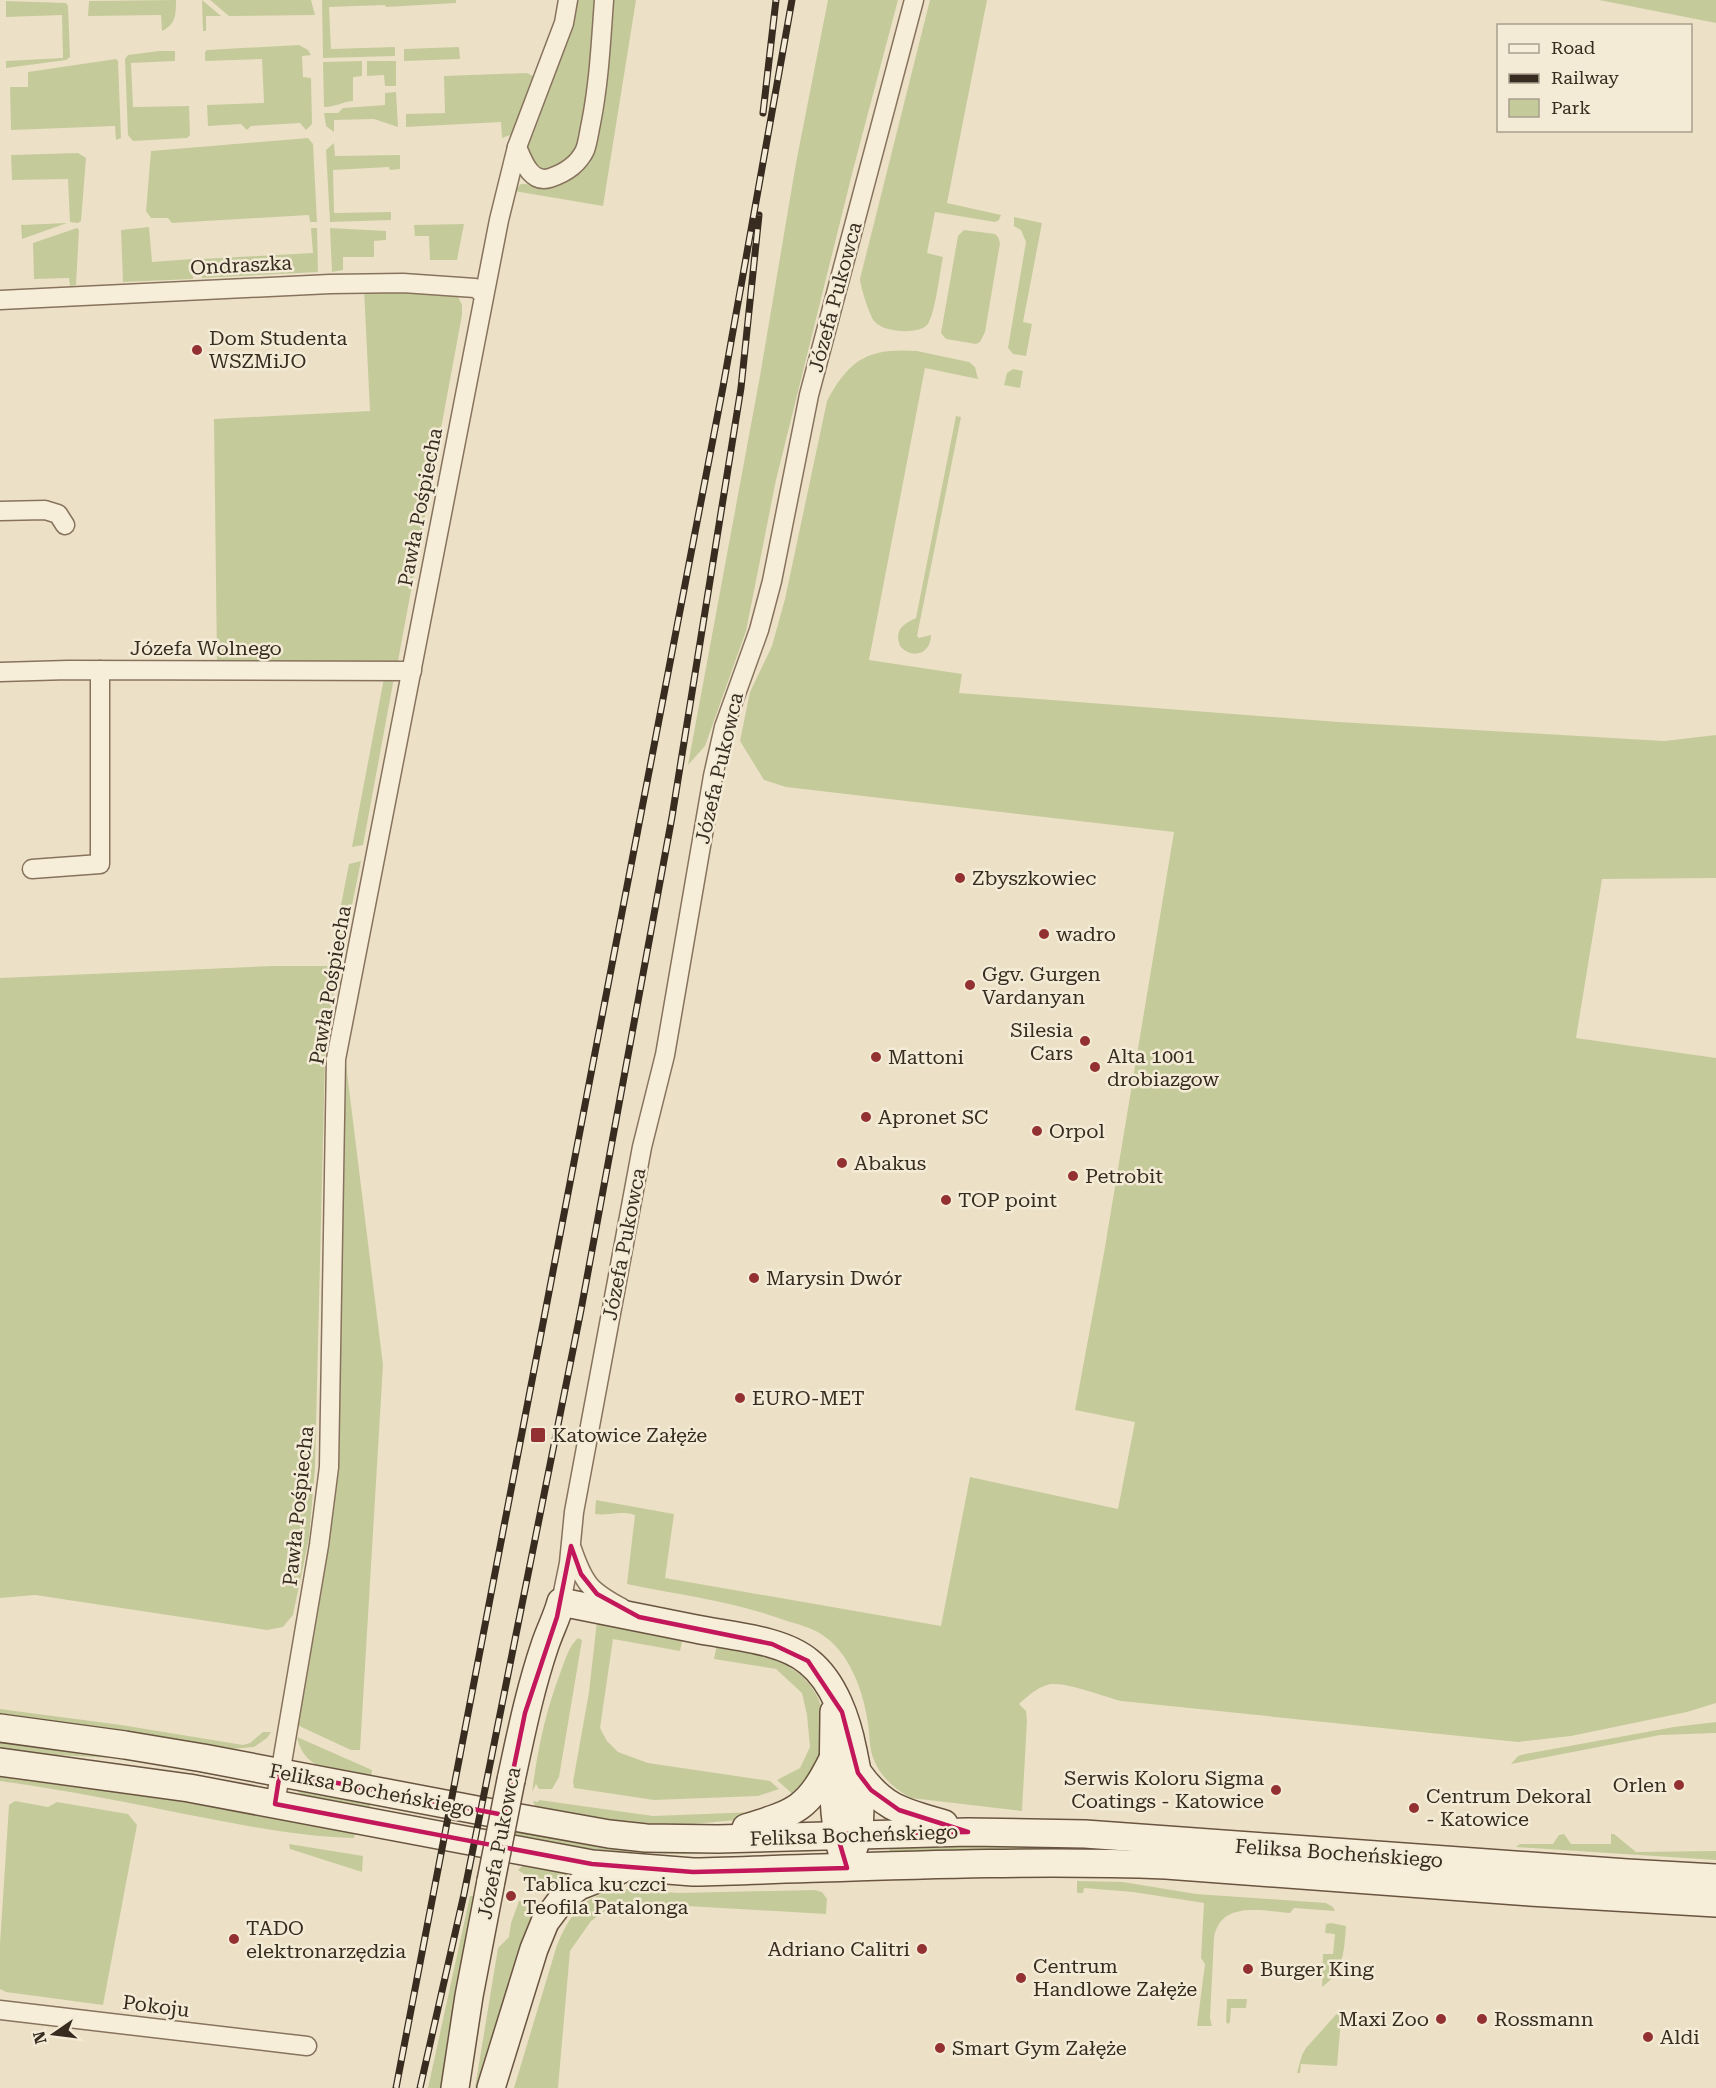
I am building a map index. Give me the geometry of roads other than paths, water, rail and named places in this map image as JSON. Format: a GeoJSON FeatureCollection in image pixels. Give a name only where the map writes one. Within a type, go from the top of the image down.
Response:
{"type":"FeatureCollection","features":[{"type":"Feature","properties":{"kind":"main road"},"geometry":{"type":"LineString","coordinates":[[561,1602],[772,1644],[808,1661],[820,1673],[848,1726],[858,1773],[848,1834],[847,1868]]}},
{"type":"Feature","properties":{"kind":"main road","name":"Józefa Pukowca"},"geometry":{"type":"LineString","coordinates":[[455,2088],[469,1996],[525,1713],[545,1643],[561,1602]]}},
{"type":"Feature","properties":{"kind":"main road"},"geometry":{"type":"LineString","coordinates":[[835,1698],[833,1758],[848,1834]]}},
{"type":"Feature","properties":{"kind":"main road","name":"Feliksa Bocheńskiego"},"geometry":{"type":"LineString","coordinates":[[0,1728],[125,1745],[609,1834],[646,1838],[718,1839],[968,1832],[1085,1834],[1716,1878]]}},
{"type":"Feature","properties":{"kind":"main road"},"geometry":{"type":"LineString","coordinates":[[718,1839],[780,1818],[798,1809],[820,1786],[833,1758]]}},
{"type":"Feature","properties":{"kind":"main road","name":"Feliksa Bocheńskiego"},"geometry":{"type":"LineString","coordinates":[[0,1762],[167,1784],[522,1851],[627,1868],[693,1872],[1031,1862],[1166,1865],[1530,1892],[1716,1903]]}},
{"type":"Feature","properties":{"kind":"main road"},"geometry":{"type":"LineString","coordinates":[[858,1773],[886,1804],[968,1832]]}},
{"type":"Feature","properties":{"kind":"main road"},"geometry":{"type":"LineString","coordinates":[[491,2088],[534,1949],[550,1913],[563,1898],[579,1886],[627,1868]]}},
{"type":"Feature","properties":{"kind":"street","name":"Pawła Pośpiecha"},"geometry":{"type":"LineString","coordinates":[[275,1804],[318,1556],[329,1467],[336,1059],[483,293],[517,147],[564,23],[568,0]]}},
{"type":"Feature","properties":{"kind":"street"},"geometry":{"type":"LineString","coordinates":[[508,183],[519,177],[546,179],[563,173],[575,165],[585,149],[595,102],[604,0]]}},
{"type":"Feature","properties":{"kind":"street","name":"Józefa Pukowca"},"geometry":{"type":"LineString","coordinates":[[561,1602],[571,1546],[574,1512],[640,1158],[665,1055],[683,962],[713,776],[724,727],[759,630],[772,581],[809,395],[914,0]]}},
{"type":"Feature","properties":{"kind":"street"},"geometry":{"type":"LineString","coordinates":[[517,147],[526,167],[535,177]]}},
{"type":"Feature","properties":{"kind":"street","name":"Ondraszka"},"geometry":{"type":"LineString","coordinates":[[0,300],[330,284],[403,283],[475,288],[483,293]]}},
{"type":"Feature","properties":{"kind":"street"},"geometry":{"type":"LineString","coordinates":[[0,511],[45,510],[58,514],[65,525]]}},
{"type":"Feature","properties":{"kind":"street"},"geometry":{"type":"LineString","coordinates":[[32,869],[100,864],[100,670]]}},
{"type":"Feature","properties":{"kind":"street","name":"Józefa Wolnego"},"geometry":{"type":"LineString","coordinates":[[0,672],[412,671]]}},
{"type":"Feature","properties":{"kind":"street","name":"Józefa Pukowca"},"geometry":{"type":"LineString","coordinates":[[571,1546],[581,1574],[597,1594],[639,1617]]}},
{"type":"Feature","properties":{"kind":"street","name":"Pokoju"},"geometry":{"type":"LineString","coordinates":[[0,2010],[307,2046]]}},
{"type":"Feature","properties":{"kind":"railway"},"geometry":{"type":"LineString","coordinates":[[763,113],[776,0]]}},
{"type":"Feature","properties":{"kind":"railway"},"geometry":{"type":"LineString","coordinates":[[396,2088],[723,387],[792,0]]}},
{"type":"Feature","properties":{"kind":"railway"},"geometry":{"type":"LineString","coordinates":[[420,2088],[464,1894],[581,1310],[672,817],[741,388],[759,215]]}},
{"type":"Feature","properties":{"kind":"place","name":"Dom Studenta WSZMiJO"},"geometry":{"type":"Point","coordinates":[197,350]}},
{"type":"Feature","properties":{"kind":"place","name":"Zbyszkowiec"},"geometry":{"type":"Point","coordinates":[960,878]}},
{"type":"Feature","properties":{"kind":"place","name":"wadro"},"geometry":{"type":"Point","coordinates":[1044,934]}},
{"type":"Feature","properties":{"kind":"place","name":"Ggv. Gurgen Vardanyan"},"geometry":{"type":"Point","coordinates":[970,985]}},
{"type":"Feature","properties":{"kind":"place","name":"Silesia Cars"},"geometry":{"type":"Point","coordinates":[1085,1041]}},
{"type":"Feature","properties":{"kind":"place","name":"Mattoni"},"geometry":{"type":"Point","coordinates":[876,1057]}},
{"type":"Feature","properties":{"kind":"place","name":"Alta 1001 drobiazgow"},"geometry":{"type":"Point","coordinates":[1095,1067]}},
{"type":"Feature","properties":{"kind":"place","name":"Apronet SC"},"geometry":{"type":"Point","coordinates":[866,1117]}},
{"type":"Feature","properties":{"kind":"place","name":"Orpol"},"geometry":{"type":"Point","coordinates":[1037,1131]}},
{"type":"Feature","properties":{"kind":"place","name":"Abakus"},"geometry":{"type":"Point","coordinates":[842,1163]}},
{"type":"Feature","properties":{"kind":"place","name":"Petrobit"},"geometry":{"type":"Point","coordinates":[1073,1176]}},
{"type":"Feature","properties":{"kind":"place","name":"TOP point"},"geometry":{"type":"Point","coordinates":[946,1200]}},
{"type":"Feature","properties":{"kind":"place","name":"Marysin Dwór"},"geometry":{"type":"Point","coordinates":[754,1278]}},
{"type":"Feature","properties":{"kind":"place","name":"EURO-MET"},"geometry":{"type":"Point","coordinates":[740,1398]}},
{"type":"Feature","properties":{"kind":"place","name":"Katowice Załęże"},"geometry":{"type":"Point","coordinates":[538,1435]}},
{"type":"Feature","properties":{"kind":"place","name":"Orlen"},"geometry":{"type":"Point","coordinates":[1679,1785]}},
{"type":"Feature","properties":{"kind":"place","name":"Serwis Koloru Sigma Coatings - Katowice"},"geometry":{"type":"Point","coordinates":[1276,1790]}},
{"type":"Feature","properties":{"kind":"place","name":"Centrum Dekoral - Katowice"},"geometry":{"type":"Point","coordinates":[1414,1808]}},
{"type":"Feature","properties":{"kind":"place","name":"Tablica ku czci Teofila Patalonga"},"geometry":{"type":"Point","coordinates":[511,1896]}},
{"type":"Feature","properties":{"kind":"place","name":"TADO elektronarzędzia"},"geometry":{"type":"Point","coordinates":[234,1939]}},
{"type":"Feature","properties":{"kind":"place","name":"Adriano Calitri"},"geometry":{"type":"Point","coordinates":[922,1949]}},
{"type":"Feature","properties":{"kind":"place","name":"Burger King"},"geometry":{"type":"Point","coordinates":[1248,1969]}},
{"type":"Feature","properties":{"kind":"place","name":"Centrum Handlowe Załęże"},"geometry":{"type":"Point","coordinates":[1021,1978]}},
{"type":"Feature","properties":{"kind":"place","name":"Maxi Zoo"},"geometry":{"type":"Point","coordinates":[1441,2019]}},
{"type":"Feature","properties":{"kind":"place","name":"Rossmann"},"geometry":{"type":"Point","coordinates":[1482,2019]}},
{"type":"Feature","properties":{"kind":"place","name":"Aldi"},"geometry":{"type":"Point","coordinates":[1648,2037]}},
{"type":"Feature","properties":{"kind":"place","name":"Smart Gym Załęże"},"geometry":{"type":"Point","coordinates":[940,2048]}}]}
